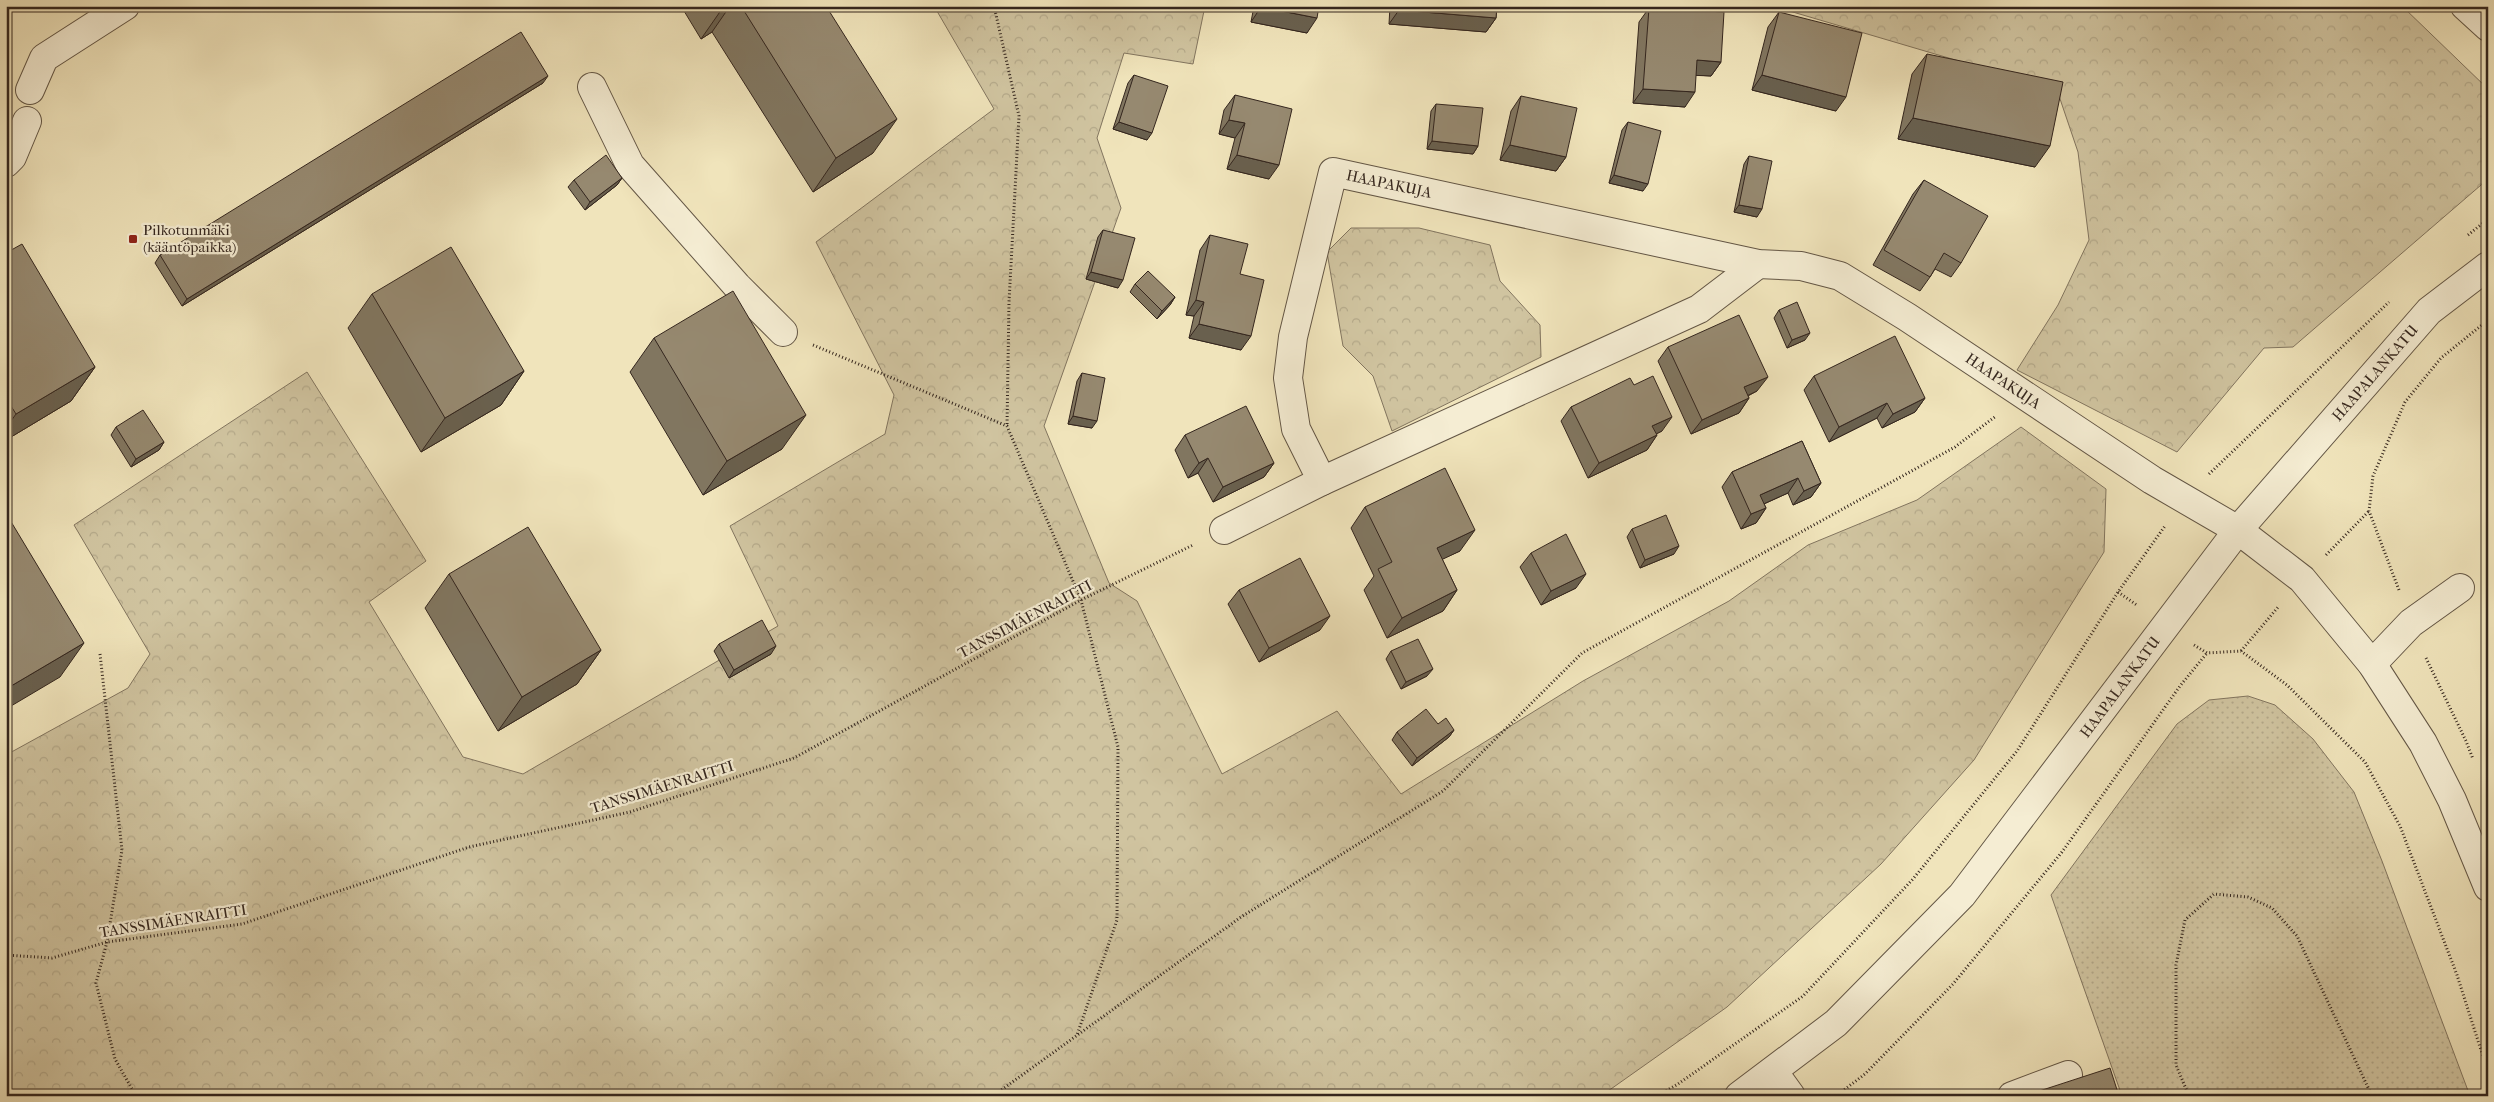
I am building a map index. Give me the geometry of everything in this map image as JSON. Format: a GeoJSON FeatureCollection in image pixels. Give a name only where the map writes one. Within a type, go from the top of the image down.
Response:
{"type":"FeatureCollection","features":[{"type":"Feature","properties":{"kind":"street"},"geometry":{"type":"LineString","coordinates":[[30,90],[44,58],[125,6]]}},
{"type":"Feature","properties":{"kind":"street"},"geometry":{"type":"LineString","coordinates":[[2465,6],[2488,27]]}},
{"type":"Feature","properties":{"kind":"street"},"geometry":{"type":"LineString","coordinates":[[592,87],[630,165],[737,286],[783,332]]}},
{"type":"Feature","properties":{"kind":"street"},"geometry":{"type":"LineString","coordinates":[[6,163],[12,157],[27,121]]}},
{"type":"Feature","properties":{"kind":"street","name":"HAAPAKUJA"},"geometry":{"type":"LineString","coordinates":[[1322,481],[1296,429],[1288,378],[1293,337],[1333,172],[1758,264],[1801,266],[1840,276],[1906,317],[2152,480],[2238,530],[2302,579],[2372,664],[2423,743],[2452,800],[2488,887]]}},
{"type":"Feature","properties":{"kind":"street"},"geometry":{"type":"LineString","coordinates":[[1224,530],[1322,481],[1699,309],[1758,264]]}},
{"type":"Feature","properties":{"kind":"street","name":"HAAPALANKATU"},"geometry":{"type":"LineString","coordinates":[[1739,1096],[1836,1023],[1962,894],[2238,530],[2430,311],[2488,266]]}},
{"type":"Feature","properties":{"kind":"street"},"geometry":{"type":"LineString","coordinates":[[2372,664],[2411,622],[2460,588]]}},
{"type":"Feature","properties":{"kind":"street"},"geometry":{"type":"LineString","coordinates":[[1773,1071],[1791,1096]]}},
{"type":"Feature","properties":{"kind":"street"},"geometry":{"type":"LineString","coordinates":[[2012,1096],[2068,1076]]}},
{"type":"Feature","properties":{"kind":"path"},"geometry":{"type":"LineString","coordinates":[[994,6],[1019,116],[1009,302],[1008,426],[1080,600],[1118,747],[1117,920],[1077,1036]]}},
{"type":"Feature","properties":{"kind":"path"},"geometry":{"type":"LineString","coordinates":[[2466,237],[2488,219]]}},
{"type":"Feature","properties":{"kind":"path"},"geometry":{"type":"LineString","coordinates":[[1657,1096],[1678,1084],[1803,996],[1913,879],[2017,751],[2118,592],[2184,498],[2372,315],[2394,297]]}},
{"type":"Feature","properties":{"kind":"path"},"geometry":{"type":"LineString","coordinates":[[2473,760],[2411,622],[2369,511],[2373,476],[2406,402],[2441,358],[2488,320]]}},
{"type":"Feature","properties":{"kind":"path"},"geometry":{"type":"LineString","coordinates":[[783,332],[1008,426]]}},
{"type":"Feature","properties":{"kind":"path"},"geometry":{"type":"LineString","coordinates":[[992,1096],[1241,917],[1443,791],[1582,653],[1955,448],[2025,395]]}},
{"type":"Feature","properties":{"kind":"path","name":"TANSSIMÄENRAITTI"},"geometry":{"type":"LineString","coordinates":[[6,955],[52,958],[107,942],[242,924],[469,848],[630,812],[794,758],[1080,600],[1224,530]]}},
{"type":"Feature","properties":{"kind":"path"},"geometry":{"type":"LineString","coordinates":[[2118,592],[2207,653],[2241,651],[2287,685],[2366,762],[2400,826],[2457,975],[2488,1072]]}},
{"type":"Feature","properties":{"kind":"path"},"geometry":{"type":"LineString","coordinates":[[1836,1096],[1864,1074],[1953,984],[2062,852],[2180,686],[2207,653]]}},
{"type":"Feature","properties":{"kind":"path"},"geometry":{"type":"LineString","coordinates":[[100,654],[122,850],[107,942],[96,983],[115,1059],[136,1096]]}},
{"type":"Feature","properties":{"kind":"path"},"geometry":{"type":"LineString","coordinates":[[2189,1096],[2176,1065],[2176,965],[2185,920],[2214,894],[2248,897],[2272,908],[2297,936],[2372,1096]]}},
{"type":"Feature","properties":{"kind":"green space"},"geometry":{"type":"Polygon","coordinates":[[[934,6],[1205,6],[1193,64],[1124,53],[1097,138],[1121,208],[1044,426],[1109,583],[1137,601],[1222,774],[1337,711],[1401,794],[1583,681],[1729,601],[1808,545],[1917,500],[2021,427],[2106,489],[2104,552],[1974,760],[1881,864],[1727,1007],[1601,1096],[6,1096],[6,755],[128,688],[150,654],[74,525],[307,372],[426,561],[369,602],[463,757],[523,774],[778,626],[730,526],[885,434],[894,395],[816,242],[994,109],[934,6]]]}},
{"type":"Feature","properties":{"kind":"green space"},"geometry":{"type":"Polygon","coordinates":[[[1739,6],[2402,6],[2488,89],[2488,179],[2293,347],[2264,348],[2177,452],[2017,370],[2058,305],[2089,240],[2078,152],[2057,90],[1786,10],[1739,6]]]}},
{"type":"Feature","properties":{"kind":"green space"},"geometry":{"type":"Polygon","coordinates":[[[1351,228],[1419,228],[1490,245],[1500,281],[1540,325],[1541,357],[1392,431],[1373,376],[1343,346],[1327,252],[1351,228]]]}},
{"type":"Feature","properties":{"kind":"green space"},"geometry":{"type":"Polygon","coordinates":[[[2248,696],[2275,705],[2313,739],[2354,792],[2382,861],[2470,1096],[2122,1096],[2051,895],[2177,724],[2209,700],[2248,696]]]}},
{"type":"Feature","properties":{"kind":"building"},"geometry":{"type":"Polygon","coordinates":[[[741,6],[826,6],[897,119],[836,158],[741,6]]]}},
{"type":"Feature","properties":{"kind":"building"},"geometry":{"type":"Polygon","coordinates":[[[1261,6],[1319,6],[1317,18],[1261,6]]]}},
{"type":"Feature","properties":{"kind":"building"},"geometry":{"type":"Polygon","coordinates":[[[1399,6],[1497,6],[1496,18],[1399,10],[1399,6]]]}},
{"type":"Feature","properties":{"kind":"building"},"geometry":{"type":"Polygon","coordinates":[[[1649,8],[1724,12],[1721,62],[1697,60],[1695,92],[1643,89],[1649,8]]]}},
{"type":"Feature","properties":{"kind":"building"},"geometry":{"type":"Polygon","coordinates":[[[1779,12],[1862,33],[1846,97],[1762,75],[1779,12]]]}},
{"type":"Feature","properties":{"kind":"building"},"geometry":{"type":"Polygon","coordinates":[[[521,32],[548,76],[187,299],[160,255],[521,32]]]}},
{"type":"Feature","properties":{"kind":"building"},"geometry":{"type":"Polygon","coordinates":[[[1927,54],[2063,82],[2050,146],[1913,118],[1927,54]]]}},
{"type":"Feature","properties":{"kind":"building"},"geometry":{"type":"Polygon","coordinates":[[[1134,75],[1168,86],[1152,133],[1119,122],[1134,75]]]}},
{"type":"Feature","properties":{"kind":"building"},"geometry":{"type":"Polygon","coordinates":[[[1235,95],[1292,109],[1279,165],[1237,155],[1245,123],[1229,120],[1235,95]]]}},
{"type":"Feature","properties":{"kind":"building"},"geometry":{"type":"Polygon","coordinates":[[[1521,96],[1577,108],[1566,157],[1510,145],[1521,96]]]}},
{"type":"Feature","properties":{"kind":"building"},"geometry":{"type":"Polygon","coordinates":[[[1436,104],[1483,108],[1478,146],[1432,141],[1436,104]]]}},
{"type":"Feature","properties":{"kind":"building"},"geometry":{"type":"Polygon","coordinates":[[[1628,122],[1661,131],[1648,184],[1614,175],[1628,122]]]}},
{"type":"Feature","properties":{"kind":"building"},"geometry":{"type":"Polygon","coordinates":[[[606,155],[622,178],[590,202],[574,180],[606,155]]]}},
{"type":"Feature","properties":{"kind":"building"},"geometry":{"type":"Polygon","coordinates":[[[1749,156],[1772,161],[1762,209],[1739,205],[1749,156]]]}},
{"type":"Feature","properties":{"kind":"building"},"geometry":{"type":"Polygon","coordinates":[[[1924,180],[1988,216],[1961,263],[1944,253],[1930,277],[1884,250],[1924,180]]]}},
{"type":"Feature","properties":{"kind":"building"},"geometry":{"type":"Polygon","coordinates":[[[1103,230],[1135,238],[1123,280],[1091,272],[1103,230]]]}},
{"type":"Feature","properties":{"kind":"building"},"geometry":{"type":"Polygon","coordinates":[[[1210,235],[1248,244],[1240,274],[1264,280],[1251,336],[1199,324],[1204,302],[1196,300],[1210,235]]]}},
{"type":"Feature","properties":{"kind":"building"},"geometry":{"type":"Polygon","coordinates":[[[22,244],[95,367],[16,414],[6,398],[6,253],[22,244]]]}},
{"type":"Feature","properties":{"kind":"building"},"geometry":{"type":"Polygon","coordinates":[[[451,247],[524,371],[445,418],[372,294],[451,247]]]}},
{"type":"Feature","properties":{"kind":"building"},"geometry":{"type":"Polygon","coordinates":[[[1148,271],[1175,297],[1162,311],[1135,284],[1148,271]]]}},
{"type":"Feature","properties":{"kind":"building"},"geometry":{"type":"Polygon","coordinates":[[[733,291],[806,415],[727,461],[654,338],[733,291]]]}},
{"type":"Feature","properties":{"kind":"building"},"geometry":{"type":"Polygon","coordinates":[[[1797,302],[1810,333],[1792,340],[1779,310],[1797,302]]]}},
{"type":"Feature","properties":{"kind":"building"},"geometry":{"type":"Polygon","coordinates":[[[1739,315],[1768,377],[1744,387],[1749,398],[1702,420],[1668,347],[1739,315]]]}},
{"type":"Feature","properties":{"kind":"building"},"geometry":{"type":"Polygon","coordinates":[[[1895,336],[1925,398],[1893,414],[1887,403],[1839,427],[1814,376],[1895,336]]]}},
{"type":"Feature","properties":{"kind":"building"},"geometry":{"type":"Polygon","coordinates":[[[1082,373],[1105,378],[1097,421],[1073,416],[1082,373]]]}},
{"type":"Feature","properties":{"kind":"building"},"geometry":{"type":"Polygon","coordinates":[[[1653,376],[1672,417],[1652,426],[1657,435],[1599,463],[1571,407],[1630,378],[1634,385],[1653,376]]]}},
{"type":"Feature","properties":{"kind":"building"},"geometry":{"type":"Polygon","coordinates":[[[1246,406],[1274,463],[1223,487],[1208,458],[1199,463],[1185,435],[1246,406]]]}},
{"type":"Feature","properties":{"kind":"building"},"geometry":{"type":"Polygon","coordinates":[[[143,410],[164,442],[136,459],[116,427],[143,410]]]}},
{"type":"Feature","properties":{"kind":"building"},"geometry":{"type":"Polygon","coordinates":[[[1802,441],[1821,483],[1804,491],[1798,478],[1760,495],[1766,508],[1751,514],[1732,472],[1802,441]]]}},
{"type":"Feature","properties":{"kind":"building"},"geometry":{"type":"Polygon","coordinates":[[[1445,468],[1475,530],[1437,548],[1457,590],[1402,618],[1378,569],[1392,562],[1365,507],[1445,468]]]}},
{"type":"Feature","properties":{"kind":"building"},"geometry":{"type":"Polygon","coordinates":[[[1666,515],[1679,546],[1645,560],[1632,529],[1666,515]]]}},
{"type":"Feature","properties":{"kind":"building"},"geometry":{"type":"Polygon","coordinates":[[[10,520],[84,643],[6,689],[6,522],[10,520]]]}},
{"type":"Feature","properties":{"kind":"building"},"geometry":{"type":"Polygon","coordinates":[[[528,527],[601,650],[522,697],[449,574],[528,527]]]}},
{"type":"Feature","properties":{"kind":"building"},"geometry":{"type":"Polygon","coordinates":[[[1566,534],[1586,574],[1551,591],[1531,553],[1566,534]]]}},
{"type":"Feature","properties":{"kind":"building"},"geometry":{"type":"Polygon","coordinates":[[[1300,558],[1330,616],[1269,648],[1239,590],[1300,558]]]}},
{"type":"Feature","properties":{"kind":"building"},"geometry":{"type":"Polygon","coordinates":[[[762,620],[776,646],[734,670],[719,644],[762,620]]]}},
{"type":"Feature","properties":{"kind":"building"},"geometry":{"type":"Polygon","coordinates":[[[1418,639],[1433,669],[1406,682],[1391,651],[1418,639]]]}},
{"type":"Feature","properties":{"kind":"building"},"geometry":{"type":"Polygon","coordinates":[[[1426,709],[1438,724],[1446,718],[1454,730],[1417,758],[1397,732],[1426,709]]]}},
{"type":"Feature","properties":{"kind":"building"},"geometry":{"type":"Polygon","coordinates":[[[2110,1068],[2119,1096],[2024,1096],[2110,1068]]]}},
{"type":"Feature","properties":{"kind":"place","name":"Pilkotunmäki (kääntöpaikka)"},"geometry":{"type":"Point","coordinates":[133,239]}}]}
